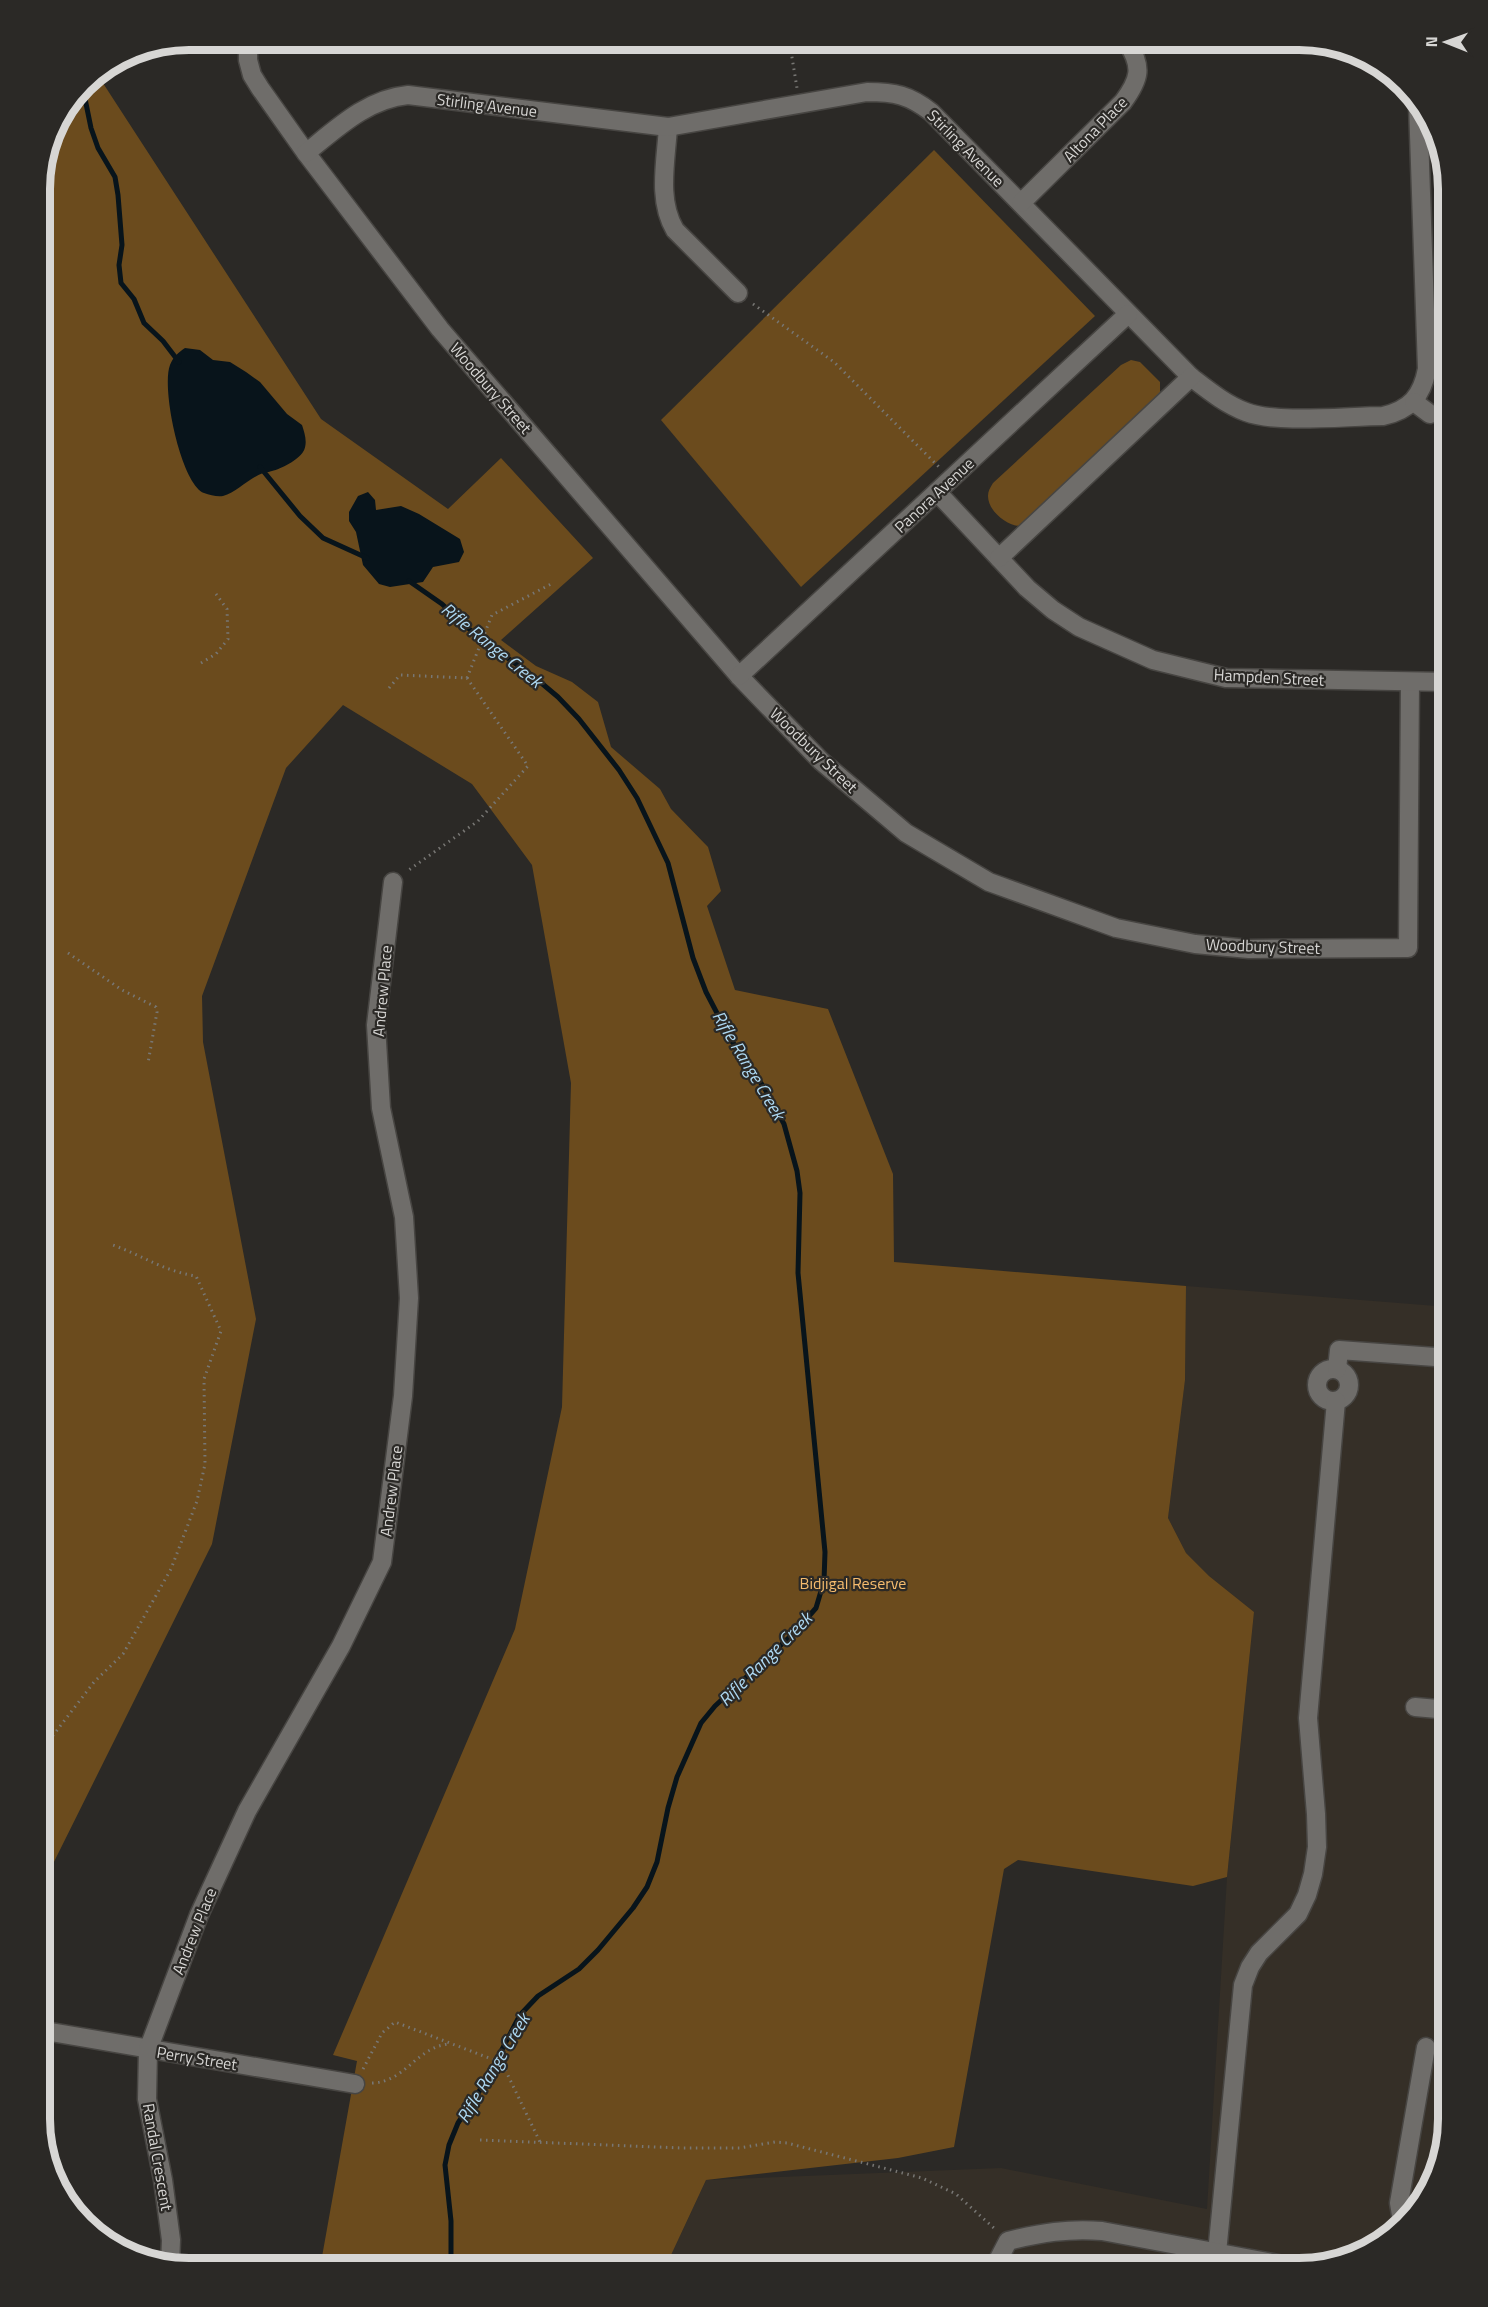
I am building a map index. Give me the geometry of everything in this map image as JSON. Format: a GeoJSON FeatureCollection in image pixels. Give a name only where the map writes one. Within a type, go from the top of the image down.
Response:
{"type":"FeatureCollection","features":[{"type":"Feature","properties":{"kind":"street","name":"Woodbury Street"},"geometry":{"type":"LineString","coordinates":[[248,50],[252,75],[306,153],[440,329],[739,676],[821,761],[906,833],[989,882],[1116,928],[1195,944],[1249,949],[1408,948],[1410,682]]}},
{"type":"Feature","properties":{"kind":"street","name":"Altona Place"},"geometry":{"type":"LineString","coordinates":[[1021,203],[1123,102],[1134,88],[1139,72],[1132,50]]}},
{"type":"Feature","properties":{"kind":"street","name":"Stirling Avenue"},"geometry":{"type":"LineString","coordinates":[[306,153],[357,113],[395,96],[408,95],[669,127],[867,92],[897,94],[909,97],[931,112],[1191,377],[1233,406],[1258,416],[1284,418],[1383,416],[1401,411],[1414,402]]}},
{"type":"Feature","properties":{"kind":"street"},"geometry":{"type":"LineString","coordinates":[[1418,117],[1428,369],[1423,387],[1414,402],[1430,414]]}},
{"type":"Feature","properties":{"kind":"street"},"geometry":{"type":"LineString","coordinates":[[669,127],[664,202],[668,220],[675,230],[738,293]]}},
{"type":"Feature","properties":{"kind":"street","name":"Panora Avenue"},"geometry":{"type":"LineString","coordinates":[[739,676],[1128,314]]}},
{"type":"Feature","properties":{"kind":"street"},"geometry":{"type":"LineString","coordinates":[[999,558],[1191,377]]}},
{"type":"Feature","properties":{"kind":"street","name":"Hampden Street"},"geometry":{"type":"LineString","coordinates":[[937,492],[999,558],[1053,610],[1079,627],[1153,660],[1226,678],[1438,682]]}},
{"type":"Feature","properties":{"kind":"street","name":"Andrew Place"},"geometry":{"type":"LineString","coordinates":[[148,2050],[199,1916],[247,1811],[341,1646],[382,1562],[403,1396],[409,1298],[404,1217],[381,1108],[376,1025],[393,882]]}},
{"type":"Feature","properties":{"kind":"street"},"geometry":{"type":"LineString","coordinates":[[1217,2253],[1243,1985],[1259,1953],[1298,1914],[1313,1874],[1317,1847],[1308,1718],[1336,1401],[1344,1396],[1349,1388],[1348,1378],[1337,1369],[1339,1350],[1438,1357]]}},
{"type":"Feature","properties":{"kind":"street"},"geometry":{"type":"LineString","coordinates":[[1415,1707],[1438,1709]]}},
{"type":"Feature","properties":{"kind":"street","name":"Perry Street"},"geometry":{"type":"LineString","coordinates":[[50,2032],[355,2084]]}},
{"type":"Feature","properties":{"kind":"street"},"geometry":{"type":"LineString","coordinates":[[1401,2214],[1399,2203],[1426,2047]]}},
{"type":"Feature","properties":{"kind":"street","name":"Randal Crescent"},"geometry":{"type":"LineString","coordinates":[[148,2050],[147,2099],[163,2180],[171,2240],[170,2256]]}},
{"type":"Feature","properties":{"kind":"street"},"geometry":{"type":"LineString","coordinates":[[999,2258],[1008,2241],[1050,2231],[1086,2230],[1244,2258]]}},
{"type":"Feature","properties":{"kind":"path"},"geometry":{"type":"LineString","coordinates":[[791,50],[800,104]]}},
{"type":"Feature","properties":{"kind":"path"},"geometry":{"type":"LineString","coordinates":[[738,293],[834,362],[951,479]]}},
{"type":"Feature","properties":{"kind":"path"},"geometry":{"type":"LineString","coordinates":[[467,678],[492,615],[553,583]]}},
{"type":"Feature","properties":{"kind":"path"},"geometry":{"type":"LineString","coordinates":[[201,663],[216,654],[228,639],[227,609],[216,594]]}},
{"type":"Feature","properties":{"kind":"path"},"geometry":{"type":"LineString","coordinates":[[389,688],[400,675],[467,678]]}},
{"type":"Feature","properties":{"kind":"path"},"geometry":{"type":"LineString","coordinates":[[393,882],[478,821],[528,766],[467,678]]}},
{"type":"Feature","properties":{"kind":"path"},"geometry":{"type":"LineString","coordinates":[[68,953],[122,990],[156,1007],[148,1063]]}},
{"type":"Feature","properties":{"kind":"path"},"geometry":{"type":"LineString","coordinates":[[50,1741],[94,1682],[123,1654],[171,1569],[197,1501],[205,1464],[204,1379],[221,1331],[196,1276],[175,1273],[159,1267],[135,1252],[110,1244]]}},
{"type":"Feature","properties":{"kind":"path"},"geometry":{"type":"LineString","coordinates":[[450,2043],[435,2045],[426,2050],[399,2074],[384,2083],[355,2084],[382,2033],[395,2022],[450,2043],[502,2063],[540,2142]]}},
{"type":"Feature","properties":{"kind":"path"},"geometry":{"type":"LineString","coordinates":[[480,2140],[693,2148],[740,2148],[775,2142],[798,2145],[922,2178],[956,2194],[1008,2241]]}},
{"type":"Feature","properties":{"kind":"shaded area"},"geometry":{"type":"Polygon","coordinates":[[[185,348],[200,350],[213,360],[230,362],[260,382],[287,414],[302,425],[306,442],[301,455],[276,470],[258,475],[223,496],[204,493],[196,486],[181,455],[168,393],[170,365],[176,355],[185,348]]]}},
{"type":"Feature","properties":{"kind":"shaded area"},"geometry":{"type":"Polygon","coordinates":[[[368,492],[375,500],[376,510],[401,506],[419,514],[460,539],[464,552],[459,562],[433,567],[423,582],[390,587],[379,584],[363,565],[356,532],[349,521],[349,512],[358,496],[368,492]]]}},
{"type":"Feature","properties":{"kind":"shaded area"},"geometry":{"type":"Polygon","coordinates":[[[1186,1286],[1438,1306],[1438,2119],[1434,2155],[1420,2188],[1398,2217],[1369,2239],[1336,2253],[1300,2258],[670,2257],[706,2180],[1001,2168],[1207,2209],[1227,1877],[1254,1612],[1209,1576],[1186,1553],[1168,1518],[1185,1380],[1186,1286]]]}},
{"type":"Feature","properties":{"kind":"green space","name":"Bidjigal Reserve"},"geometry":{"type":"Polygon","coordinates":[[[101,80],[321,419],[448,509],[501,458],[593,558],[501,640],[536,666],[572,682],[598,702],[611,747],[660,789],[671,809],[708,847],[721,891],[707,906],[735,990],[828,1009],[893,1174],[894,1262],[1186,1286],[1185,1380],[1168,1518],[1186,1553],[1209,1576],[1254,1612],[1227,1877],[1193,1886],[1018,1860],[1004,1869],[954,2147],[898,2158],[706,2180],[670,2257],[322,2257],[357,2061],[333,2055],[515,1629],[562,1407],[571,1083],[532,865],[472,784],[343,705],[286,768],[202,996],[203,1042],[256,1319],[212,1544],[50,1870],[50,179],[54,152],[68,119],[90,90],[101,80]]]}},
{"type":"Feature","properties":{"kind":"green space"},"geometry":{"type":"Polygon","coordinates":[[[934,150],[1095,316],[801,587],[661,420],[934,150]]]}},
{"type":"Feature","properties":{"kind":"green space"},"geometry":{"type":"Polygon","coordinates":[[[1131,360],[1140,362],[1160,382],[1157,402],[1020,526],[999,517],[989,502],[988,493],[993,483],[1121,365],[1131,360]]]}},
{"type":"Feature","properties":{"kind":"waterway","name":"Rifle Range Creek"},"geometry":{"type":"LineString","coordinates":[[85,96],[98,148],[115,177],[122,245],[119,265],[121,283],[134,299],[144,323],[163,341],[179,362]]}},
{"type":"Feature","properties":{"kind":"waterway","name":"Rifle Range Creek"},"geometry":{"type":"LineString","coordinates":[[260,467],[300,516],[323,538],[367,558]]}},
{"type":"Feature","properties":{"kind":"waterway","name":"Rifle Range Creek"},"geometry":{"type":"LineString","coordinates":[[409,581],[442,604],[479,638],[533,676],[558,697],[579,719],[619,770],[637,798],[668,863],[693,958],[706,992],[731,1040],[765,1089],[784,1124],[797,1171],[800,1193],[798,1273],[825,1552],[824,1581],[816,1608],[795,1632],[715,1706],[701,1723],[677,1777],[657,1862],[647,1887],[633,1908],[598,1950],[579,1969],[538,1996],[520,2015],[484,2084],[458,2123],[449,2145],[445,2165],[451,2221],[451,2257]]}}]}
